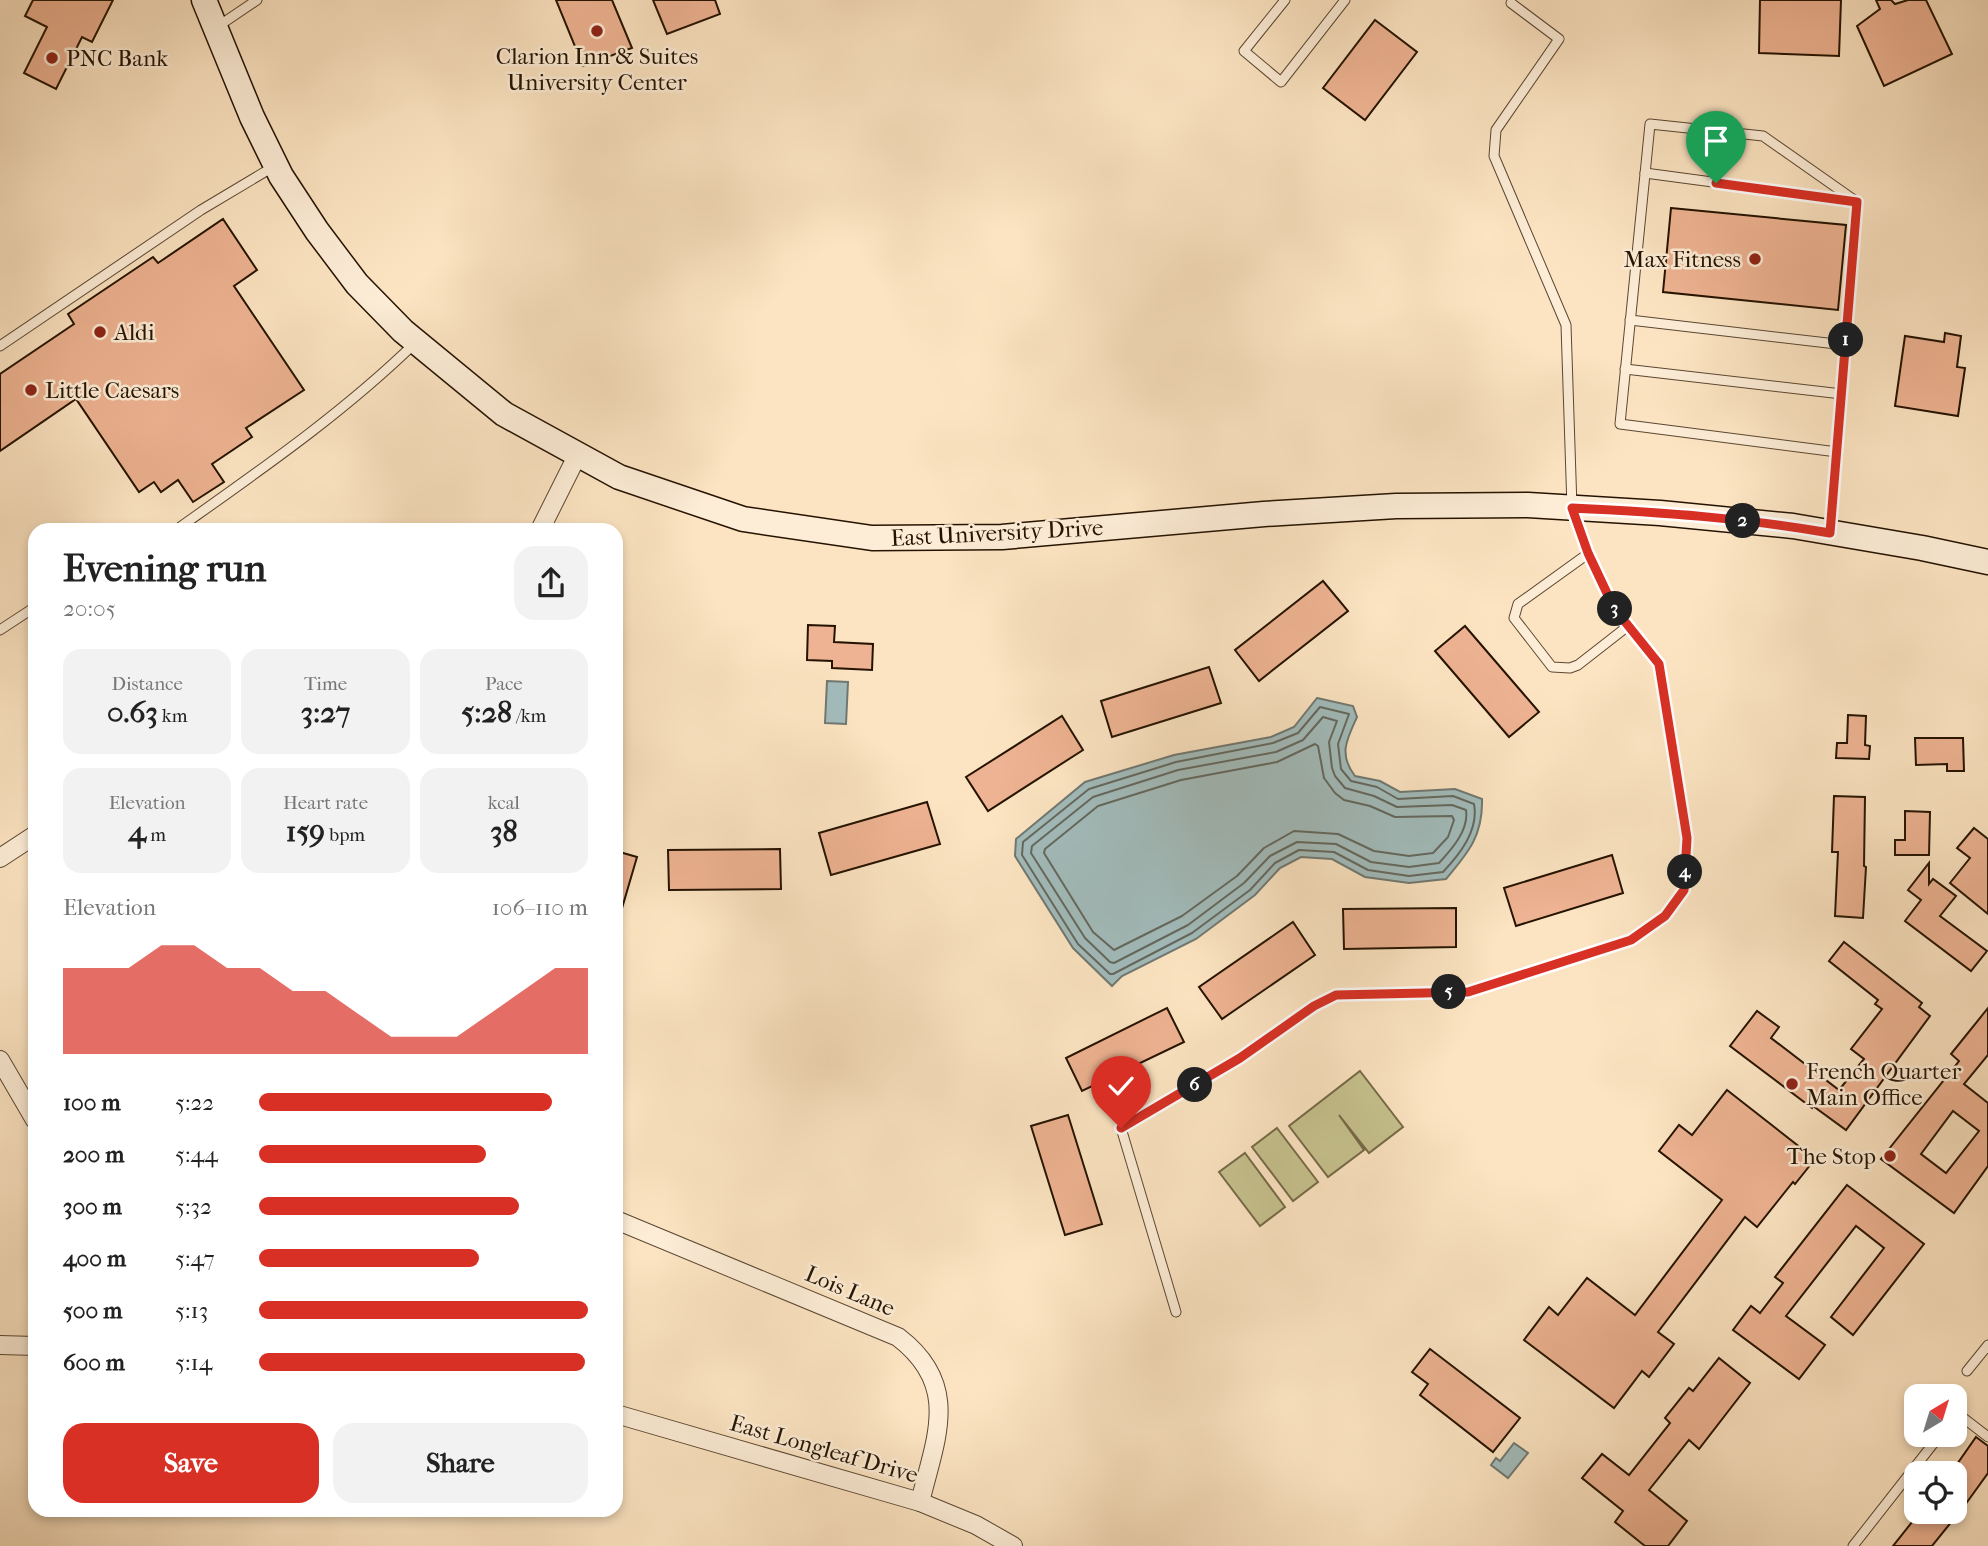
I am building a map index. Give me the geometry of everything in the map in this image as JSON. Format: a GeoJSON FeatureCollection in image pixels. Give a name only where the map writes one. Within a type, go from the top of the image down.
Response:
{"type":"FeatureCollection","features":[{"type":"Feature","properties":{"kind":"main road","name":"East University Drive"},"geometry":{"type":"LineString","coordinates":[[204,0],[252,117],[276,165],[317,232],[357,284],[416,342],[504,414],[619,477],[743,519],[872,538],[1002,537],[1264,514],[1396,506],[1528,505],[1660,513],[1793,526],[1988,562]]}},
{"type":"Feature","properties":{"kind":"street"},"geometry":{"type":"LineString","coordinates":[[544,523],[578,454]]}},
{"type":"Feature","properties":{"kind":"street"},"geometry":{"type":"LineString","coordinates":[[0,858],[28,840]]}},
{"type":"Feature","properties":{"kind":"street"},"geometry":{"type":"LineString","coordinates":[[0,1060],[28,1108]]}},
{"type":"Feature","properties":{"kind":"street","name":"Lois Lane"},"geometry":{"type":"LineString","coordinates":[[623,1223],[898,1337],[916,1351],[930,1372],[939,1397],[939,1422],[920,1502]]}},
{"type":"Feature","properties":{"kind":"street"},"geometry":{"type":"LineString","coordinates":[[0,1345],[28,1346]]}},
{"type":"Feature","properties":{"kind":"street","name":"East Longleaf Drive"},"geometry":{"type":"LineString","coordinates":[[623,1416],[920,1502],[976,1525],[1013,1546]]}},
{"type":"Feature","properties":{"kind":"lane"},"geometry":{"type":"LineString","coordinates":[[215,28],[257,0]]}},
{"type":"Feature","properties":{"kind":"lane"},"geometry":{"type":"LineString","coordinates":[[1285,0],[1244,51],[1281,82],[1345,0]]}},
{"type":"Feature","properties":{"kind":"lane"},"geometry":{"type":"LineString","coordinates":[[1176,1312],[1121,1128],[1240,1058],[1314,1006],[1336,995],[1468,992],[1631,940],[1665,916],[1684,890],[1687,838],[1659,664],[1614,608],[1588,553],[1572,508],[1566,325],[1494,156],[1496,130],[1559,39],[1511,3]]}},
{"type":"Feature","properties":{"kind":"lane"},"geometry":{"type":"LineString","coordinates":[[1837,452],[1620,424],[1650,124],[1763,136],[1857,202]]}},
{"type":"Feature","properties":{"kind":"lane"},"geometry":{"type":"LineString","coordinates":[[0,346],[201,210],[276,165]]}},
{"type":"Feature","properties":{"kind":"lane"},"geometry":{"type":"LineString","coordinates":[[1645,173],[1857,202]]}},
{"type":"Feature","properties":{"kind":"lane"},"geometry":{"type":"LineString","coordinates":[[1830,533],[1857,202]]}},
{"type":"Feature","properties":{"kind":"lane"},"geometry":{"type":"LineString","coordinates":[[1630,320],[1845,345]]}},
{"type":"Feature","properties":{"kind":"lane"},"geometry":{"type":"LineString","coordinates":[[186,523],[329,419],[373,384],[416,342]]}},
{"type":"Feature","properties":{"kind":"lane"},"geometry":{"type":"LineString","coordinates":[[1625,369],[1842,394]]}},
{"type":"Feature","properties":{"kind":"lane"},"geometry":{"type":"LineString","coordinates":[[1588,553],[1518,604],[1514,618],[1552,667],[1570,668],[1578,665],[1628,626]]}},
{"type":"Feature","properties":{"kind":"lane"},"geometry":{"type":"LineString","coordinates":[[0,630],[28,612]]}},
{"type":"Feature","properties":{"kind":"lane"},"geometry":{"type":"LineString","coordinates":[[1967,1371],[1988,1345]]}},
{"type":"Feature","properties":{"kind":"lane"},"geometry":{"type":"LineString","coordinates":[[1967,1421],[1988,1437]]}},
{"type":"Feature","properties":{"kind":"lane"},"geometry":{"type":"LineString","coordinates":[[1853,1546],[1931,1447]]}},
{"type":"Feature","properties":{"kind":"shaded area"},"geometry":{"type":"Polygon","coordinates":[[[1360,1071],[1403,1127],[1369,1153],[1339,1115],[1364,1150],[1328,1177],[1289,1126],[1360,1071]]]}},
{"type":"Feature","properties":{"kind":"shaded area"},"geometry":{"type":"Polygon","coordinates":[[[1277,1128],[1318,1182],[1293,1201],[1252,1147],[1277,1128]]]}},
{"type":"Feature","properties":{"kind":"shaded area"},"geometry":{"type":"Polygon","coordinates":[[[1245,1153],[1285,1207],[1260,1226],[1219,1172],[1245,1153]]]}},
{"type":"Feature","properties":{"kind":"water"},"geometry":{"type":"Polygon","coordinates":[[[827,681],[848,682],[846,724],[825,723],[827,681]]]}},
{"type":"Feature","properties":{"kind":"water"},"geometry":{"type":"Polygon","coordinates":[[[1317,698],[1353,706],[1357,717],[1347,740],[1346,753],[1355,776],[1380,781],[1400,792],[1455,789],[1482,799],[1477,833],[1461,860],[1446,879],[1409,883],[1365,877],[1332,859],[1301,857],[1280,868],[1255,895],[1196,939],[1122,976],[1112,986],[1073,948],[1015,856],[1016,839],[1085,782],[1174,755],[1271,737],[1294,727],[1317,698]]]}},
{"type":"Feature","properties":{"kind":"water"},"geometry":{"type":"Polygon","coordinates":[[[1514,1443],[1528,1453],[1508,1478],[1491,1465],[1496,1458],[1500,1461],[1514,1443]]]}},
{"type":"Feature","properties":{"kind":"building","name":"PNC Bank"},"geometry":{"type":"Polygon","coordinates":[[[33,0],[113,0],[92,42],[82,37],[56,89],[24,73],[47,27],[25,16],[33,0]]]}},
{"type":"Feature","properties":{"kind":"building","name":"Clarion Inn & Suites University Center"},"geometry":{"type":"Polygon","coordinates":[[[556,0],[612,0],[632,48],[583,66],[556,0]]]}},
{"type":"Feature","properties":{"kind":"building"},"geometry":{"type":"Polygon","coordinates":[[[653,0],[715,0],[720,14],[667,34],[653,0]]]}},
{"type":"Feature","properties":{"kind":"building"},"geometry":{"type":"Polygon","coordinates":[[[1760,0],[1841,0],[1839,56],[1759,53],[1760,0]]]}},
{"type":"Feature","properties":{"kind":"building"},"geometry":{"type":"Polygon","coordinates":[[[1876,0],[1891,0],[1895,4],[1908,0],[1926,0],[1952,54],[1884,86],[1857,26],[1880,9],[1876,0]]]}},
{"type":"Feature","properties":{"kind":"building"},"geometry":{"type":"Polygon","coordinates":[[[1375,20],[1417,52],[1365,120],[1323,88],[1375,20]]]}},
{"type":"Feature","properties":{"kind":"building","name":"Max Fitness"},"geometry":{"type":"Polygon","coordinates":[[[1671,208],[1846,225],[1838,310],[1663,292],[1671,208]]]}},
{"type":"Feature","properties":{"kind":"building"},"geometry":{"type":"Polygon","coordinates":[[[223,219],[257,270],[234,286],[304,390],[246,428],[252,437],[212,464],[224,482],[193,502],[178,480],[161,492],[154,482],[139,492],[76,399],[0,451],[0,374],[74,324],[68,314],[153,257],[158,263],[223,219]]]}},
{"type":"Feature","properties":{"kind":"building"},"geometry":{"type":"Polygon","coordinates":[[[1945,333],[1961,336],[1957,367],[1965,368],[1958,416],[1895,406],[1905,336],[1944,342],[1945,333]]]}},
{"type":"Feature","properties":{"kind":"building"},"geometry":{"type":"Polygon","coordinates":[[[1323,581],[1348,611],[1259,681],[1235,650],[1323,581]]]}},
{"type":"Feature","properties":{"kind":"building"},"geometry":{"type":"Polygon","coordinates":[[[808,625],[835,626],[834,642],[873,644],[872,670],[832,668],[832,661],[807,660],[808,625]]]}},
{"type":"Feature","properties":{"kind":"building"},"geometry":{"type":"Polygon","coordinates":[[[1465,626],[1539,712],[1509,737],[1435,651],[1465,626]]]}},
{"type":"Feature","properties":{"kind":"building"},"geometry":{"type":"Polygon","coordinates":[[[1209,667],[1221,703],[1112,737],[1101,701],[1209,667]]]}},
{"type":"Feature","properties":{"kind":"building"},"geometry":{"type":"Polygon","coordinates":[[[1848,715],[1866,716],[1865,745],[1870,746],[1869,759],[1836,758],[1837,743],[1847,743],[1848,715]]]}},
{"type":"Feature","properties":{"kind":"building"},"geometry":{"type":"Polygon","coordinates":[[[1062,716],[1083,750],[988,811],[966,777],[1062,716]]]}},
{"type":"Feature","properties":{"kind":"building"},"geometry":{"type":"Polygon","coordinates":[[[1915,738],[1963,738],[1964,771],[1947,771],[1947,764],[1916,765],[1915,738]]]}},
{"type":"Feature","properties":{"kind":"building"},"geometry":{"type":"Polygon","coordinates":[[[1834,796],[1865,797],[1866,867],[1863,918],[1835,916],[1838,852],[1832,852],[1834,796]]]}},
{"type":"Feature","properties":{"kind":"building"},"geometry":{"type":"Polygon","coordinates":[[[927,802],[940,844],[831,875],[819,833],[927,802]]]}},
{"type":"Feature","properties":{"kind":"building"},"geometry":{"type":"Polygon","coordinates":[[[1905,811],[1930,812],[1929,855],[1895,855],[1895,840],[1905,840],[1905,811]]]}},
{"type":"Feature","properties":{"kind":"building"},"geometry":{"type":"Polygon","coordinates":[[[1974,828],[1988,839],[1988,914],[1950,883],[1970,858],[1957,848],[1974,828]]]}},
{"type":"Feature","properties":{"kind":"building"},"geometry":{"type":"Polygon","coordinates":[[[780,849],[781,889],[669,890],[668,850],[780,849]]]}},
{"type":"Feature","properties":{"kind":"building"},"geometry":{"type":"Polygon","coordinates":[[[623,853],[637,857],[623,905],[623,853]]]}},
{"type":"Feature","properties":{"kind":"building"},"geometry":{"type":"Polygon","coordinates":[[[1612,855],[1623,893],[1516,926],[1504,888],[1612,855]]]}},
{"type":"Feature","properties":{"kind":"building"},"geometry":{"type":"Polygon","coordinates":[[[1929,863],[1929,884],[1933,879],[1956,896],[1940,916],[1987,951],[1971,971],[1905,921],[1921,900],[1908,890],[1929,863]]]}},
{"type":"Feature","properties":{"kind":"building"},"geometry":{"type":"Polygon","coordinates":[[[1456,908],[1456,947],[1344,949],[1343,909],[1456,908]]]}},
{"type":"Feature","properties":{"kind":"building"},"geometry":{"type":"Polygon","coordinates":[[[1293,922],[1315,955],[1222,1019],[1199,987],[1293,922]]]}},
{"type":"Feature","properties":{"kind":"building"},"geometry":{"type":"Polygon","coordinates":[[[1844,942],[1922,1003],[1919,1007],[1930,1016],[1846,1130],[1813,1106],[1812,1108],[1730,1046],[1757,1011],[1779,1027],[1771,1038],[1839,1090],[1864,1059],[1851,1049],[1882,1009],[1875,1004],[1878,1000],[1829,961],[1844,942]]]}},
{"type":"Feature","properties":{"kind":"building"},"geometry":{"type":"Polygon","coordinates":[[[1167,1008],[1184,1042],[1082,1091],[1066,1058],[1167,1008]]]}},
{"type":"Feature","properties":{"kind":"building"},"geometry":{"type":"Polygon","coordinates":[[[1988,1008],[1988,1055],[1964,1084],[1988,1103],[1988,1166],[1954,1213],[1881,1159],[1959,1061],[1951,1054],[1988,1008]],[[1953,1111],[1921,1154],[1946,1173],[1979,1131],[1953,1111]]]}},
{"type":"Feature","properties":{"kind":"building"},"geometry":{"type":"Polygon","coordinates":[[[1727,1090],[1815,1159],[1757,1227],[1745,1217],[1658,1332],[1674,1344],[1649,1377],[1642,1371],[1614,1408],[1524,1340],[1549,1307],[1558,1315],[1587,1278],[1635,1315],[1722,1200],[1659,1151],[1679,1125],[1692,1135],[1727,1090]]]}},
{"type":"Feature","properties":{"kind":"building"},"geometry":{"type":"Polygon","coordinates":[[[1068,1115],[1102,1224],[1065,1235],[1031,1126],[1068,1115]]]}},
{"type":"Feature","properties":{"kind":"building"},"geometry":{"type":"Polygon","coordinates":[[[1847,1185],[1924,1244],[1853,1335],[1831,1317],[1884,1248],[1856,1226],[1786,1316],[1825,1345],[1799,1379],[1733,1330],[1751,1306],[1760,1313],[1783,1283],[1775,1277],[1847,1185]]]}},
{"type":"Feature","properties":{"kind":"building"},"geometry":{"type":"Polygon","coordinates":[[[1430,1349],[1520,1418],[1493,1452],[1420,1395],[1428,1384],[1412,1372],[1430,1349]]]}},
{"type":"Feature","properties":{"kind":"building"},"geometry":{"type":"Polygon","coordinates":[[[1719,1358],[1750,1383],[1699,1449],[1689,1440],[1649,1490],[1687,1521],[1668,1546],[1645,1546],[1615,1522],[1623,1511],[1582,1478],[1602,1454],[1629,1475],[1670,1423],[1665,1418],[1689,1388],[1693,1391],[1719,1358]]]}},
{"type":"Feature","properties":{"kind":"building"},"geometry":{"type":"Polygon","coordinates":[[[1976,1437],[1988,1446],[1988,1473],[1967,1502],[1967,1461],[1959,1461],[1976,1437]]]}},
{"type":"Feature","properties":{"kind":"building"},"geometry":{"type":"Polygon","coordinates":[[[1910,1524],[1950,1524],[1932,1546],[1893,1546],[1910,1524]]]}},
{"type":"Feature","properties":{"kind":"place","name":"Clarion Inn & Suites University Center"},"geometry":{"type":"Point","coordinates":[597,31]}},
{"type":"Feature","properties":{"kind":"place","name":"PNC Bank"},"geometry":{"type":"Point","coordinates":[52,58]}},
{"type":"Feature","properties":{"kind":"place","name":"Max Fitness"},"geometry":{"type":"Point","coordinates":[1755,259]}},
{"type":"Feature","properties":{"kind":"place","name":"Aldi"},"geometry":{"type":"Point","coordinates":[100,332]}},
{"type":"Feature","properties":{"kind":"place","name":"Little Caesars"},"geometry":{"type":"Point","coordinates":[31,390]}},
{"type":"Feature","properties":{"kind":"place","name":"French Quarter Main Office"},"geometry":{"type":"Point","coordinates":[1792,1084]}},
{"type":"Feature","properties":{"kind":"place","name":"The Stop"},"geometry":{"type":"Point","coordinates":[1890,1156]}},
{"type":"Feature","properties":{"kind":"route"},"geometry":{"type":"LineString","coordinates":[[1121,1128],[1240,1058],[1314,1006],[1336,995],[1468,992],[1631,940],[1665,916],[1684,890],[1687,838],[1659,664],[1614,608],[1588,553],[1572,508],[1660,513],[1793,526],[1830,533],[1857,202],[1716,183]]}}]}
